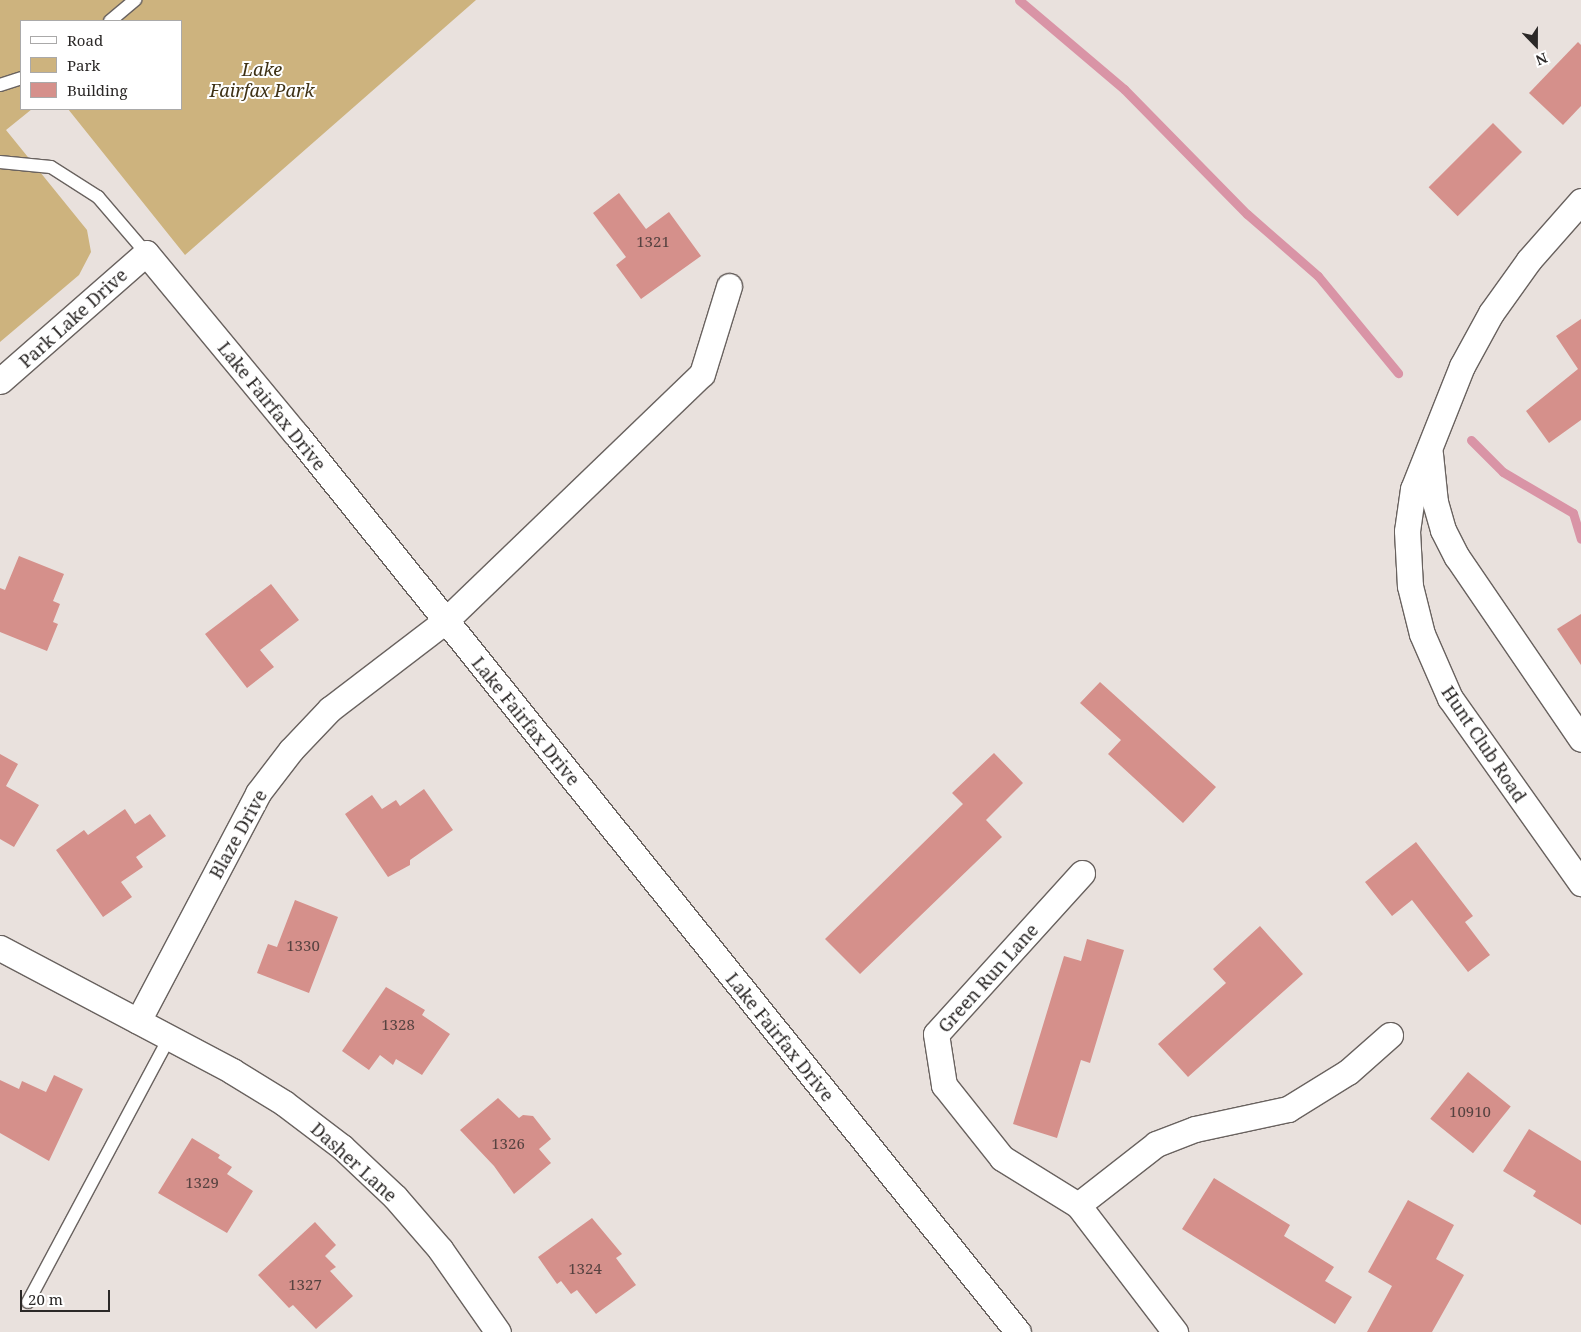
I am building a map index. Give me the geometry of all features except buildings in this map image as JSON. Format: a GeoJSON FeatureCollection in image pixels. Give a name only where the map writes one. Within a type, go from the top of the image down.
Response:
{"type":"FeatureCollection","features":[{"type":"Feature","properties":{"kind":"street","name":"Hunt Club Road"},"geometry":{"type":"LineString","coordinates":[[1581,201],[1529,260],[1491,313],[1458,373],[1413,489],[1407,531],[1410,586],[1422,634],[1450,698],[1581,883]]}},
{"type":"Feature","properties":{"kind":"street","name":"Park Lake Drive"},"geometry":{"type":"LineString","coordinates":[[0,381],[146,253]]}},
{"type":"Feature","properties":{"kind":"street","name":"Lake Fairfax Drive"},"geometry":{"type":"LineString","coordinates":[[146,253],[446,621],[1018,1332]]}},
{"type":"Feature","properties":{"kind":"street","name":"Blaze Drive"},"geometry":{"type":"LineString","coordinates":[[138,1021],[258,793],[291,750],[330,709],[446,621],[702,374],[729,286]]}},
{"type":"Feature","properties":{"kind":"street","name":"Hunt Club Road"},"geometry":{"type":"LineString","coordinates":[[1430,447],[1435,502],[1456,558],[1581,739]]}},
{"type":"Feature","properties":{"kind":"street","name":"Green Run Lane"},"geometry":{"type":"LineString","coordinates":[[1082,873],[936,1034],[944,1085],[1002,1158],[1078,1205],[1176,1332]]}},
{"type":"Feature","properties":{"kind":"street","name":"Dasher Lane"},"geometry":{"type":"LineString","coordinates":[[0,948],[138,1021],[284,1103],[342,1147],[395,1197],[440,1249],[498,1332]]}},
{"type":"Feature","properties":{"kind":"street"},"geometry":{"type":"LineString","coordinates":[[1078,1205],[1156,1144],[1195,1129],[1288,1109],[1348,1072],[1390,1035]]}},
{"type":"Feature","properties":{"kind":"lane"},"geometry":{"type":"LineString","coordinates":[[111,20],[135,0]]}},
{"type":"Feature","properties":{"kind":"lane"},"geometry":{"type":"LineString","coordinates":[[0,86],[20,78]]}},
{"type":"Feature","properties":{"kind":"lane","name":"Lake Fairfax Drive"},"geometry":{"type":"LineString","coordinates":[[0,162],[50,167],[98,197],[146,253]]}},
{"type":"Feature","properties":{"kind":"lane"},"geometry":{"type":"LineString","coordinates":[[28,1302],[169,1038]]}},
{"type":"Feature","properties":{"kind":"green space","name":"Lake Fairfax Park"},"geometry":{"type":"Polygon","coordinates":[[[0,0],[476,0],[185,255],[69,110],[182,110],[182,20],[20,20],[20,110],[31,110],[6,130],[87,230],[91,252],[79,275],[0,342],[0,0]]]}},
{"type":"Feature","properties":{"kind":"waterway"},"geometry":{"type":"LineString","coordinates":[[1019,0],[1124,89],[1247,214],[1318,276],[1398,373]]}},
{"type":"Feature","properties":{"kind":"waterway"},"geometry":{"type":"LineString","coordinates":[[1471,440],[1503,472],[1573,513],[1581,539]]}}]}
